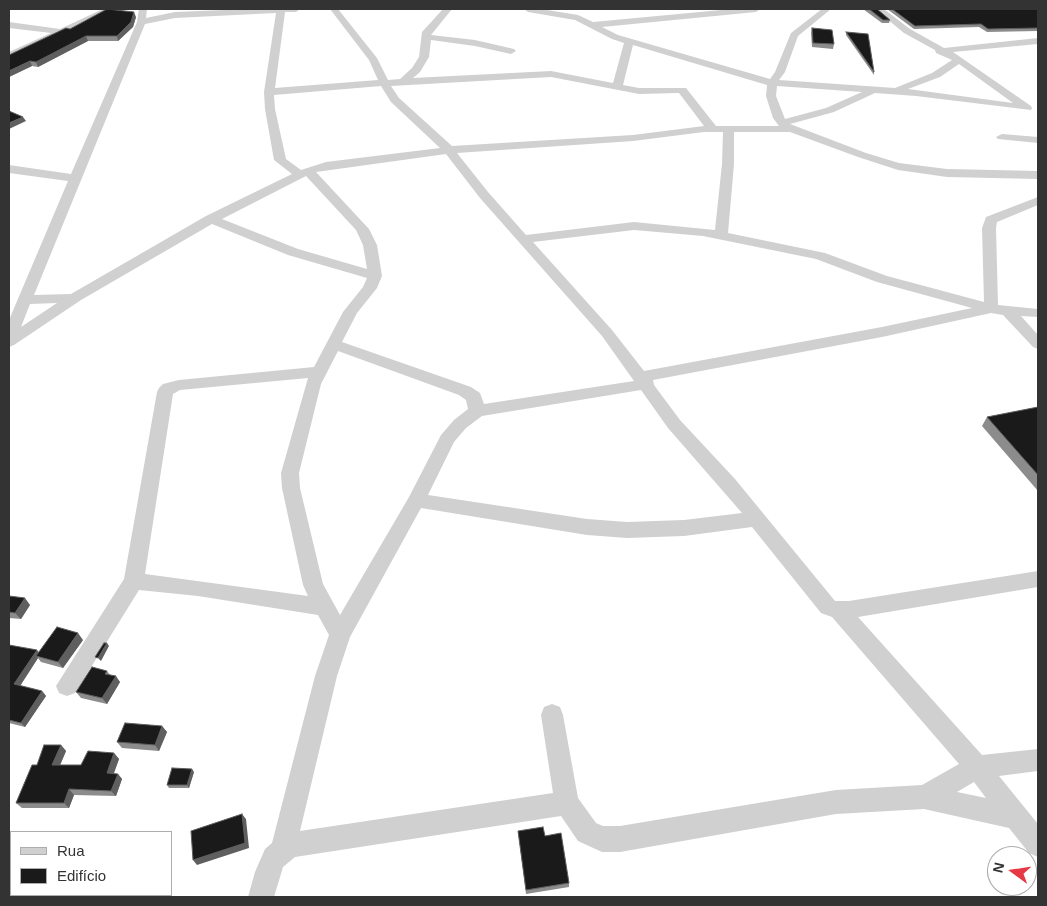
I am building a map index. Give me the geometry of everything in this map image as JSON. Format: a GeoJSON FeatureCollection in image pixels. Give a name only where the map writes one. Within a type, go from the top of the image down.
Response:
{"type":"FeatureCollection","features":[{"type":"Feature","properties":{"kind":"street"},"geometry":{"type":"LineString","coordinates":[[9,56],[59,31],[110,9]]}},
{"type":"Feature","properties":{"kind":"street"},"geometry":{"type":"LineString","coordinates":[[9,337],[74,178],[141,22],[144,9]]}},
{"type":"Feature","properties":{"kind":"street"},"geometry":{"type":"LineString","coordinates":[[141,22],[175,15],[296,9]]}},
{"type":"Feature","properties":{"kind":"street"},"geometry":{"type":"LineString","coordinates":[[334,9],[374,60],[384,83],[395,100],[449,150],[484,196],[607,333],[674,424],[719,472],[755,519],[828,607],[839,611],[977,767],[1038,844]]}},
{"type":"Feature","properties":{"kind":"street"},"geometry":{"type":"LineString","coordinates":[[404,81],[416,70],[424,57],[428,30],[448,9]]}},
{"type":"Feature","properties":{"kind":"street"},"geometry":{"type":"LineString","coordinates":[[528,9],[571,16],[629,42],[772,83],[894,91],[1027,108],[1038,112]]}},
{"type":"Feature","properties":{"kind":"street"},"geometry":{"type":"LineString","coordinates":[[591,25],[611,20],[756,9]]}},
{"type":"Feature","properties":{"kind":"street"},"geometry":{"type":"LineString","coordinates":[[827,9],[794,35],[780,72],[772,83],[771,96],[778,118],[786,126],[862,155],[913,169],[947,173],[1038,175]]}},
{"type":"Feature","properties":{"kind":"street"},"geometry":{"type":"LineString","coordinates":[[879,9],[907,31],[959,60],[1027,108]]}},
{"type":"Feature","properties":{"kind":"street"},"geometry":{"type":"LineString","coordinates":[[281,10],[269,92],[270,109],[280,160],[304,173],[362,229],[370,245],[375,276],[370,288],[350,312],[313,384],[290,473],[290,488],[310,564],[313,585],[340,635]]}},
{"type":"Feature","properties":{"kind":"street"},"geometry":{"type":"LineString","coordinates":[[9,25],[59,31]]}},
{"type":"Feature","properties":{"kind":"street"},"geometry":{"type":"LineString","coordinates":[[426,37],[475,43],[511,51]]}},
{"type":"Feature","properties":{"kind":"street"},"geometry":{"type":"LineString","coordinates":[[939,50],[1038,41]]}},
{"type":"Feature","properties":{"kind":"street"},"geometry":{"type":"LineString","coordinates":[[617,87],[629,42]]}},
{"type":"Feature","properties":{"kind":"street"},"geometry":{"type":"LineString","coordinates":[[894,91],[936,75],[959,60]]}},
{"type":"Feature","properties":{"kind":"street"},"geometry":{"type":"LineString","coordinates":[[269,92],[404,81],[551,74],[639,91],[684,91],[712,128]]}},
{"type":"Feature","properties":{"kind":"street"},"geometry":{"type":"LineString","coordinates":[[9,342],[76,297],[211,219],[304,173],[326,166],[449,150],[633,138],[712,128],[786,126],[830,110],[875,90]]}},
{"type":"Feature","properties":{"kind":"street"},"geometry":{"type":"LineString","coordinates":[[721,235],[728,164],[729,128]]}},
{"type":"Feature","properties":{"kind":"street"},"geometry":{"type":"LineString","coordinates":[[1002,137],[1038,140]]}},
{"type":"Feature","properties":{"kind":"street"},"geometry":{"type":"LineString","coordinates":[[9,169],[74,178]]}},
{"type":"Feature","properties":{"kind":"street"},"geometry":{"type":"LineString","coordinates":[[991,309],[989,228],[992,220],[1038,200]]}},
{"type":"Feature","properties":{"kind":"street"},"geometry":{"type":"LineString","coordinates":[[211,219],[293,252],[375,276]]}},
{"type":"Feature","properties":{"kind":"street"},"geometry":{"type":"LineString","coordinates":[[522,239],[634,226],[721,235],[820,256],[882,279],[991,309],[1038,313]]}},
{"type":"Feature","properties":{"kind":"street"},"geometry":{"type":"LineString","coordinates":[[24,300],[76,297]]}},
{"type":"Feature","properties":{"kind":"street"},"geometry":{"type":"LineString","coordinates":[[283,850],[326,676],[340,635],[416,500],[447,439],[460,424],[478,411],[644,381],[991,309]]}},
{"type":"Feature","properties":{"kind":"street"},"geometry":{"type":"LineString","coordinates":[[1007,310],[1038,344]]}},
{"type":"Feature","properties":{"kind":"street"},"geometry":{"type":"LineString","coordinates":[[334,344],[465,391],[474,397],[478,411]]}},
{"type":"Feature","properties":{"kind":"street"},"geometry":{"type":"LineString","coordinates":[[67,686],[134,581],[165,392],[169,388],[179,385],[320,372]]}},
{"type":"Feature","properties":{"kind":"street"},"geometry":{"type":"LineString","coordinates":[[416,500],[587,527],[626,530],[684,528],[755,519]]}},
{"type":"Feature","properties":{"kind":"street"},"geometry":{"type":"LineString","coordinates":[[839,611],[1038,579]]}},
{"type":"Feature","properties":{"kind":"street"},"geometry":{"type":"LineString","coordinates":[[134,581],[325,606]]}},
{"type":"Feature","properties":{"kind":"street"},"geometry":{"type":"LineString","coordinates":[[552,715],[567,803],[587,832],[602,839],[620,839],[836,802],[924,797],[1017,817]]}},
{"type":"Feature","properties":{"kind":"street"},"geometry":{"type":"LineString","coordinates":[[924,797],[977,767],[1038,760]]}},
{"type":"Feature","properties":{"kind":"street"},"geometry":{"type":"LineString","coordinates":[[261,897],[274,858],[290,845],[567,803]]}},
{"type":"Feature","properties":{"kind":"building"},"geometry":{"type":"Polygon","coordinates":[[[107,9],[134,12],[131,22],[117,36],[86,36],[36,62],[30,61],[9,71],[9,55],[66,28],[70,29],[107,9]]]}},
{"type":"Feature","properties":{"kind":"building"},"geometry":{"type":"Polygon","coordinates":[[[869,9],[877,9],[890,20],[883,20],[869,9]]]}},
{"type":"Feature","properties":{"kind":"building"},"geometry":{"type":"Polygon","coordinates":[[[892,9],[1038,9],[1038,28],[988,29],[981,24],[915,26],[892,9]]]}},
{"type":"Feature","properties":{"kind":"building"},"geometry":{"type":"Polygon","coordinates":[[[812,28],[832,30],[834,44],[813,43],[812,28]]]}},
{"type":"Feature","properties":{"kind":"building"},"geometry":{"type":"Polygon","coordinates":[[[846,32],[868,34],[874,72],[846,32]]]}},
{"type":"Feature","properties":{"kind":"building"},"geometry":{"type":"Polygon","coordinates":[[[9,111],[23,117],[9,123],[9,111]]]}},
{"type":"Feature","properties":{"kind":"building"},"geometry":{"type":"Polygon","coordinates":[[[1038,407],[1038,475],[987,417],[1038,407]]]}},
{"type":"Feature","properties":{"kind":"building"},"geometry":{"type":"Polygon","coordinates":[[[9,596],[25,598],[15,613],[9,612],[9,596]]]}},
{"type":"Feature","properties":{"kind":"building"},"geometry":{"type":"Polygon","coordinates":[[[57,627],[78,633],[58,662],[36,656],[57,627]]]}},
{"type":"Feature","properties":{"kind":"building"},"geometry":{"type":"Polygon","coordinates":[[[104,643],[107,643],[98,658],[95,657],[104,643]]]}},
{"type":"Feature","properties":{"kind":"building"},"geometry":{"type":"Polygon","coordinates":[[[9,645],[37,650],[14,684],[42,691],[21,723],[9,720],[9,645]]]}},
{"type":"Feature","properties":{"kind":"building"},"geometry":{"type":"Polygon","coordinates":[[[92,667],[107,671],[105,674],[116,676],[102,698],[76,692],[92,667]]]}},
{"type":"Feature","properties":{"kind":"building"},"geometry":{"type":"Polygon","coordinates":[[[125,723],[162,726],[155,745],[117,742],[125,723]]]}},
{"type":"Feature","properties":{"kind":"building"},"geometry":{"type":"Polygon","coordinates":[[[44,745],[61,745],[52,765],[81,765],[88,751],[114,753],[107,773],[118,774],[111,791],[69,789],[64,803],[16,803],[32,765],[37,765],[44,745]]]}},
{"type":"Feature","properties":{"kind":"building"},"geometry":{"type":"Polygon","coordinates":[[[172,768],[192,769],[187,785],[167,785],[172,768]]]}},
{"type":"Feature","properties":{"kind":"building"},"geometry":{"type":"Polygon","coordinates":[[[242,814],[245,843],[193,860],[191,831],[242,814]]]}},
{"type":"Feature","properties":{"kind":"building"},"geometry":{"type":"Polygon","coordinates":[[[543,827],[545,836],[561,833],[569,883],[526,890],[518,831],[543,827]]]}}]}
